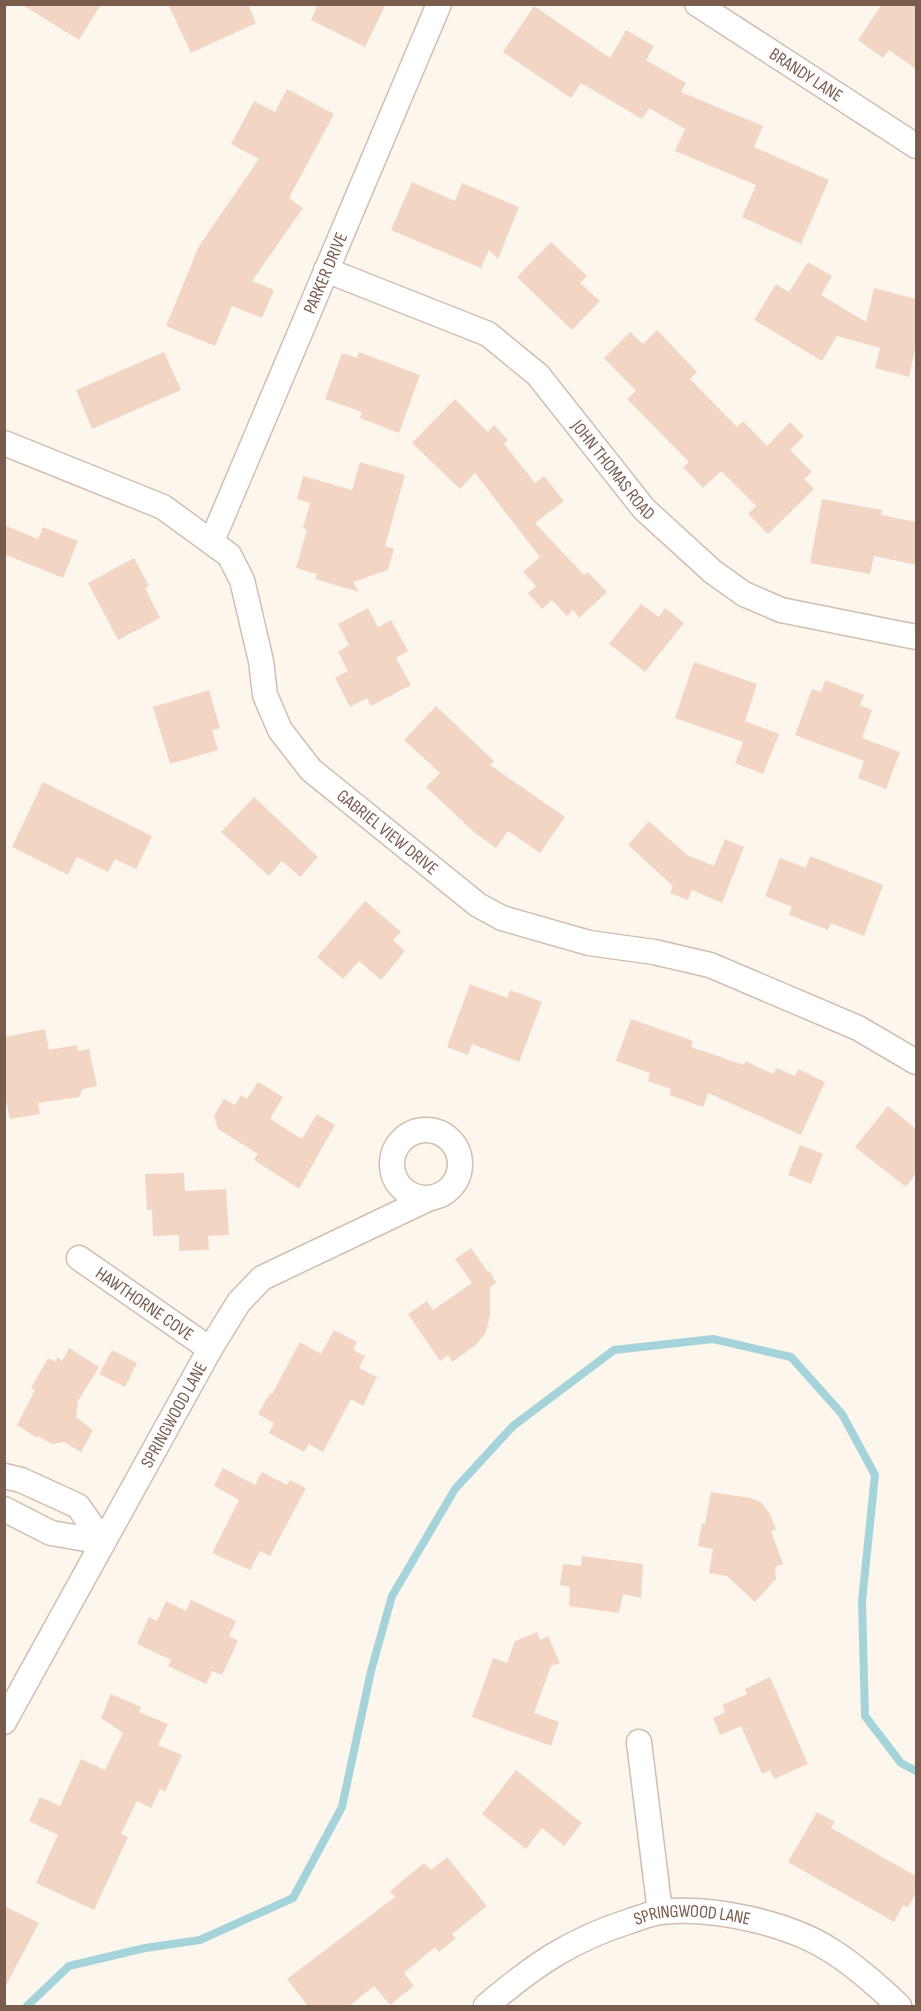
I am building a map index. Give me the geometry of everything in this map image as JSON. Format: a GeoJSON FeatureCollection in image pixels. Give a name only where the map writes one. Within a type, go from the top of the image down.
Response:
{"type":"FeatureCollection","features":[{"type":"Feature","properties":{"kind":"street","name":"PARKER DRIVE"},"geometry":{"type":"LineString","coordinates":[[212,541],[439,4]]}},
{"type":"Feature","properties":{"kind":"street","name":"BRANDY LANE"},"geometry":{"type":"LineString","coordinates":[[697,4],[916,146]]}},
{"type":"Feature","properties":{"kind":"street","name":"JOHN THOMAS ROAD"},"geometry":{"type":"LineString","coordinates":[[326,270],[488,334],[538,375],[644,509],[713,572],[744,594],[781,610],[916,637]]}},
{"type":"Feature","properties":{"kind":"street","name":"GABRIEL VIEW DRIVE"},"geometry":{"type":"LineString","coordinates":[[4,443],[163,507],[229,555],[242,580],[261,661],[265,695],[280,730],[311,770],[478,905],[502,918],[589,943],[654,952],[710,965],[858,1028],[916,1062]]}},
{"type":"Feature","properties":{"kind":"street","name":"SPRINGWOOD LANE"},"geometry":{"type":"LineString","coordinates":[[4,1722],[210,1348],[239,1302],[262,1278],[430,1198]]}},
{"type":"Feature","properties":{"kind":"street","name":"HAWTHORNE COVE"},"geometry":{"type":"LineString","coordinates":[[79,1258],[210,1348]]}},
{"type":"Feature","properties":{"kind":"street"},"geometry":{"type":"LineString","coordinates":[[4,1476],[21,1480],[78,1506],[103,1542]]}},
{"type":"Feature","properties":{"kind":"street"},"geometry":{"type":"LineString","coordinates":[[4,1509],[51,1533],[103,1542]]}},
{"type":"Feature","properties":{"kind":"street"},"geometry":{"type":"LineString","coordinates":[[639,1742],[660,1912]]}},
{"type":"Feature","properties":{"kind":"street","name":"SPRINGWOOD LANE"},"geometry":{"type":"LineString","coordinates":[[486,2007],[530,1968],[567,1946],[615,1926],[660,1912],[705,1912],[746,1919],[788,1930],[830,1949],[869,1977],[898,2007]]}},
{"type":"Feature","properties":{"kind":"building"},"geometry":{"type":"Polygon","coordinates":[[[21,4],[101,4],[79,40],[21,4]]]}},
{"type":"Feature","properties":{"kind":"building"},"geometry":{"type":"Polygon","coordinates":[[[168,4],[248,4],[256,23],[191,53],[168,4]]]}},
{"type":"Feature","properties":{"kind":"building"},"geometry":{"type":"Polygon","coordinates":[[[318,4],[386,4],[365,47],[311,20],[318,4]]]}},
{"type":"Feature","properties":{"kind":"building"},"geometry":{"type":"Polygon","coordinates":[[[882,4],[916,4],[916,69],[889,50],[883,58],[858,40],[882,4]]]}},
{"type":"Feature","properties":{"kind":"building"},"geometry":{"type":"Polygon","coordinates":[[[534,6],[610,58],[626,30],[654,46],[646,60],[686,83],[681,92],[763,126],[754,147],[829,180],[801,244],[742,217],[756,185],[675,151],[685,129],[649,108],[642,119],[581,83],[571,98],[503,52],[534,6]]]}},
{"type":"Feature","properties":{"kind":"building"},"geometry":{"type":"Polygon","coordinates":[[[287,89],[334,114],[289,198],[303,208],[252,281],[274,290],[262,318],[232,306],[215,346],[166,326],[199,246],[259,159],[231,144],[254,101],[275,112],[287,89]]]}},
{"type":"Feature","properties":{"kind":"building"},"geometry":{"type":"Polygon","coordinates":[[[412,182],[455,201],[462,183],[519,207],[498,259],[489,250],[481,268],[391,230],[412,182]]]}},
{"type":"Feature","properties":{"kind":"building"},"geometry":{"type":"Polygon","coordinates":[[[551,242],[587,276],[580,283],[600,301],[572,330],[517,277],[551,242]]]}},
{"type":"Feature","properties":{"kind":"building"},"geometry":{"type":"Polygon","coordinates":[[[808,262],[832,276],[821,295],[866,322],[874,288],[916,299],[916,345],[909,377],[875,368],[880,348],[837,336],[822,361],[754,320],[776,284],[789,292],[808,262]]]}},
{"type":"Feature","properties":{"kind":"building"},"geometry":{"type":"Polygon","coordinates":[[[657,330],[697,372],[690,379],[737,427],[743,421],[767,446],[790,422],[804,436],[790,450],[812,472],[804,479],[814,489],[768,534],[748,514],[756,506],[721,471],[703,488],[683,467],[689,462],[627,399],[636,391],[604,358],[630,332],[643,344],[657,330]]]}},
{"type":"Feature","properties":{"kind":"building"},"geometry":{"type":"Polygon","coordinates":[[[164,352],[181,390],[92,429],[76,390],[164,352]]]}},
{"type":"Feature","properties":{"kind":"building"},"geometry":{"type":"Polygon","coordinates":[[[359,352],[420,375],[399,433],[360,418],[362,412],[325,399],[342,353],[357,358],[359,352]]]}},
{"type":"Feature","properties":{"kind":"building"},"geometry":{"type":"Polygon","coordinates":[[[455,399],[488,432],[494,425],[508,440],[504,444],[535,483],[544,476],[564,501],[535,523],[584,575],[588,572],[607,592],[579,618],[573,610],[567,616],[552,600],[542,609],[528,593],[536,586],[523,572],[540,557],[475,473],[460,489],[412,443],[455,399]]]}},
{"type":"Feature","properties":{"kind":"building"},"geometry":{"type":"Polygon","coordinates":[[[360,462],[405,475],[385,546],[394,549],[388,570],[353,582],[359,592],[315,579],[317,574],[296,568],[307,530],[303,528],[310,503],[297,499],[303,476],[352,490],[360,462]]]}},
{"type":"Feature","properties":{"kind":"building"},"geometry":{"type":"Polygon","coordinates":[[[822,499],[882,510],[881,515],[916,522],[916,565],[874,556],[870,574],[810,563],[822,499]]]}},
{"type":"Feature","properties":{"kind":"building"},"geometry":{"type":"Polygon","coordinates":[[[4,525],[38,539],[43,527],[78,541],[63,578],[4,554],[4,525]]]}},
{"type":"Feature","properties":{"kind":"building"},"geometry":{"type":"Polygon","coordinates":[[[134,558],[149,586],[145,588],[160,618],[118,640],[88,583],[134,558]]]}},
{"type":"Feature","properties":{"kind":"building"},"geometry":{"type":"Polygon","coordinates":[[[641,604],[659,617],[665,608],[684,623],[645,672],[609,644],[641,604]]]}},
{"type":"Feature","properties":{"kind":"building"},"geometry":{"type":"Polygon","coordinates":[[[368,608],[378,627],[391,620],[408,651],[396,658],[411,685],[371,706],[367,698],[350,707],[335,678],[348,671],[338,652],[349,645],[338,624],[368,608]]]}},
{"type":"Feature","properties":{"kind":"building"},"geometry":{"type":"Polygon","coordinates":[[[694,662],[757,684],[745,721],[779,734],[763,774],[735,763],[743,742],[675,718],[694,662]]]}},
{"type":"Feature","properties":{"kind":"building"},"geometry":{"type":"Polygon","coordinates":[[[825,680],[864,695],[860,705],[872,710],[862,738],[900,752],[886,789],[858,778],[864,761],[795,735],[812,689],[821,692],[825,680]]]}},
{"type":"Feature","properties":{"kind":"building"},"geometry":{"type":"Polygon","coordinates":[[[209,690],[220,728],[212,730],[218,750],[170,764],[153,707],[209,690]]]}},
{"type":"Feature","properties":{"kind":"building"},"geometry":{"type":"Polygon","coordinates":[[[436,706],[494,761],[490,765],[565,817],[540,853],[508,831],[496,848],[474,832],[426,787],[440,773],[404,740],[436,706]]]}},
{"type":"Feature","properties":{"kind":"building"},"geometry":{"type":"Polygon","coordinates":[[[43,782],[152,836],[136,869],[115,859],[108,872],[77,857],[68,875],[12,847],[43,782]]]}},
{"type":"Feature","properties":{"kind":"building"},"geometry":{"type":"Polygon","coordinates":[[[254,797],[318,857],[300,877],[282,861],[269,876],[221,832],[254,797]]]}},
{"type":"Feature","properties":{"kind":"building"},"geometry":{"type":"Polygon","coordinates":[[[649,821],[687,855],[714,866],[725,839],[744,847],[722,903],[692,890],[688,900],[670,893],[673,886],[628,845],[649,821]]]}},
{"type":"Feature","properties":{"kind":"building"},"geometry":{"type":"Polygon","coordinates":[[[810,856],[883,885],[864,936],[831,923],[828,930],[789,915],[792,907],[765,896],[780,858],[806,868],[810,856]]]}},
{"type":"Feature","properties":{"kind":"building"},"geometry":{"type":"Polygon","coordinates":[[[365,901],[401,932],[393,940],[405,951],[381,980],[359,961],[343,979],[317,957],[365,901]]]}},
{"type":"Feature","properties":{"kind":"building"},"geometry":{"type":"Polygon","coordinates":[[[470,984],[507,998],[510,990],[542,1002],[519,1062],[472,1044],[468,1055],[447,1047],[470,984]]]}},
{"type":"Feature","properties":{"kind":"building"},"geometry":{"type":"Polygon","coordinates":[[[631,1019],[693,1041],[691,1047],[744,1065],[745,1061],[773,1074],[777,1068],[795,1076],[798,1069],[825,1082],[801,1135],[708,1093],[703,1107],[669,1095],[671,1089],[648,1081],[650,1073],[616,1061],[631,1019]]]}},
{"type":"Feature","properties":{"kind":"building"},"geometry":{"type":"Polygon","coordinates":[[[45,1029],[49,1050],[77,1045],[78,1051],[89,1049],[97,1086],[83,1089],[79,1097],[38,1103],[40,1114],[10,1119],[4,1093],[4,1037],[45,1029]]]}},
{"type":"Feature","properties":{"kind":"building"},"geometry":{"type":"Polygon","coordinates":[[[258,1082],[283,1097],[270,1119],[302,1139],[317,1114],[335,1125],[299,1189],[254,1160],[258,1154],[218,1129],[214,1116],[224,1099],[235,1105],[241,1095],[247,1099],[258,1082]]]}},
{"type":"Feature","properties":{"kind":"building"},"geometry":{"type":"Polygon","coordinates":[[[888,1106],[916,1129],[916,1173],[906,1187],[855,1147],[888,1106]]]}},
{"type":"Feature","properties":{"kind":"building"},"geometry":{"type":"Polygon","coordinates":[[[800,1145],[823,1154],[811,1184],[788,1175],[800,1145]]]}},
{"type":"Feature","properties":{"kind":"building"},"geometry":{"type":"Polygon","coordinates":[[[184,1173],[185,1191],[226,1189],[229,1235],[208,1236],[209,1250],[179,1251],[179,1235],[153,1236],[152,1210],[147,1210],[145,1174],[184,1173]]]}},
{"type":"Feature","properties":{"kind":"building"},"geometry":{"type":"Polygon","coordinates":[[[471,1248],[488,1272],[490,1271],[496,1283],[490,1287],[490,1315],[486,1332],[476,1345],[452,1362],[448,1355],[440,1361],[408,1314],[427,1301],[433,1310],[472,1283],[455,1259],[471,1248]]]}},
{"type":"Feature","properties":{"kind":"building"},"geometry":{"type":"Polygon","coordinates":[[[334,1330],[357,1342],[353,1350],[365,1356],[359,1368],[377,1377],[363,1406],[351,1399],[323,1452],[309,1444],[304,1452],[269,1433],[274,1423],[258,1414],[270,1393],[272,1394],[300,1342],[321,1354],[334,1330]]]}},
{"type":"Feature","properties":{"kind":"building"},"geometry":{"type":"Polygon","coordinates":[[[69,1348],[99,1367],[78,1401],[76,1417],[93,1430],[81,1452],[64,1442],[52,1444],[38,1436],[37,1438],[17,1425],[35,1390],[31,1388],[48,1358],[56,1362],[57,1357],[62,1361],[69,1348]]]}},
{"type":"Feature","properties":{"kind":"building"},"geometry":{"type":"Polygon","coordinates":[[[112,1350],[137,1363],[125,1387],[99,1374],[112,1350]]]}},
{"type":"Feature","properties":{"kind":"building"},"geometry":{"type":"Polygon","coordinates":[[[223,1468],[255,1485],[262,1472],[287,1485],[290,1480],[306,1488],[270,1556],[260,1551],[250,1570],[212,1553],[239,1500],[214,1486],[223,1468]]]}},
{"type":"Feature","properties":{"kind":"building"},"geometry":{"type":"Polygon","coordinates":[[[711,1492],[751,1498],[762,1503],[770,1514],[776,1529],[771,1531],[783,1564],[775,1567],[776,1579],[755,1602],[727,1576],[709,1573],[713,1549],[698,1546],[711,1492]]]}},
{"type":"Feature","properties":{"kind":"building"},"geometry":{"type":"Polygon","coordinates":[[[582,1556],[643,1564],[641,1598],[623,1594],[619,1613],[569,1606],[570,1587],[560,1585],[563,1564],[581,1566],[582,1556]]]}},
{"type":"Feature","properties":{"kind":"building"},"geometry":{"type":"Polygon","coordinates":[[[191,1600],[236,1621],[229,1636],[238,1641],[222,1675],[212,1671],[206,1684],[168,1666],[171,1660],[137,1644],[149,1617],[157,1621],[166,1601],[186,1611],[191,1600]]]}},
{"type":"Feature","properties":{"kind":"building"},"geometry":{"type":"Polygon","coordinates":[[[537,1632],[540,1640],[548,1636],[560,1663],[551,1666],[534,1713],[559,1722],[551,1746],[472,1717],[493,1658],[507,1663],[515,1641],[537,1632]]]}},
{"type":"Feature","properties":{"kind":"building"},"geometry":{"type":"Polygon","coordinates":[[[770,1677],[808,1764],[774,1779],[770,1770],[762,1774],[741,1726],[720,1735],[713,1718],[725,1712],[722,1705],[747,1694],[745,1689],[770,1677]]]}},
{"type":"Feature","properties":{"kind":"building"},"geometry":{"type":"Polygon","coordinates":[[[111,1694],[141,1707],[139,1712],[168,1724],[158,1745],[182,1755],[165,1792],[160,1789],[151,1808],[137,1801],[121,1834],[128,1837],[94,1910],[36,1883],[58,1835],[29,1821],[40,1797],[60,1806],[81,1759],[105,1770],[123,1733],[101,1718],[111,1694]]]}},
{"type":"Feature","properties":{"kind":"building"},"geometry":{"type":"Polygon","coordinates":[[[516,1770],[582,1823],[564,1846],[542,1828],[526,1849],[482,1814],[516,1770]]]}},
{"type":"Feature","properties":{"kind":"building"},"geometry":{"type":"Polygon","coordinates":[[[817,1812],[835,1822],[831,1828],[916,1876],[916,1893],[908,1907],[903,1905],[894,1922],[788,1862],[817,1812]]]}},
{"type":"Feature","properties":{"kind":"building"},"geometry":{"type":"Polygon","coordinates":[[[447,1857],[487,1906],[452,1934],[456,1938],[439,1952],[435,1947],[404,1973],[414,1986],[390,2005],[374,1986],[348,2007],[309,2007],[287,1979],[395,1897],[390,1891],[424,1863],[431,1870],[447,1857]]]}},
{"type":"Feature","properties":{"kind":"building"},"geometry":{"type":"Polygon","coordinates":[[[4,1906],[39,1923],[4,1989],[4,1906]]]}},
{"type":"Feature","properties":{"kind":"waterway"},"geometry":{"type":"LineString","coordinates":[[27,2006],[69,1966],[145,1948],[200,1940],[293,1898],[342,1807],[371,1671],[392,1596],[455,1489],[513,1426],[614,1350],[713,1339],[791,1357],[842,1414],[875,1475],[862,1601],[865,1716],[901,1763],[916,1771]]}}]}
